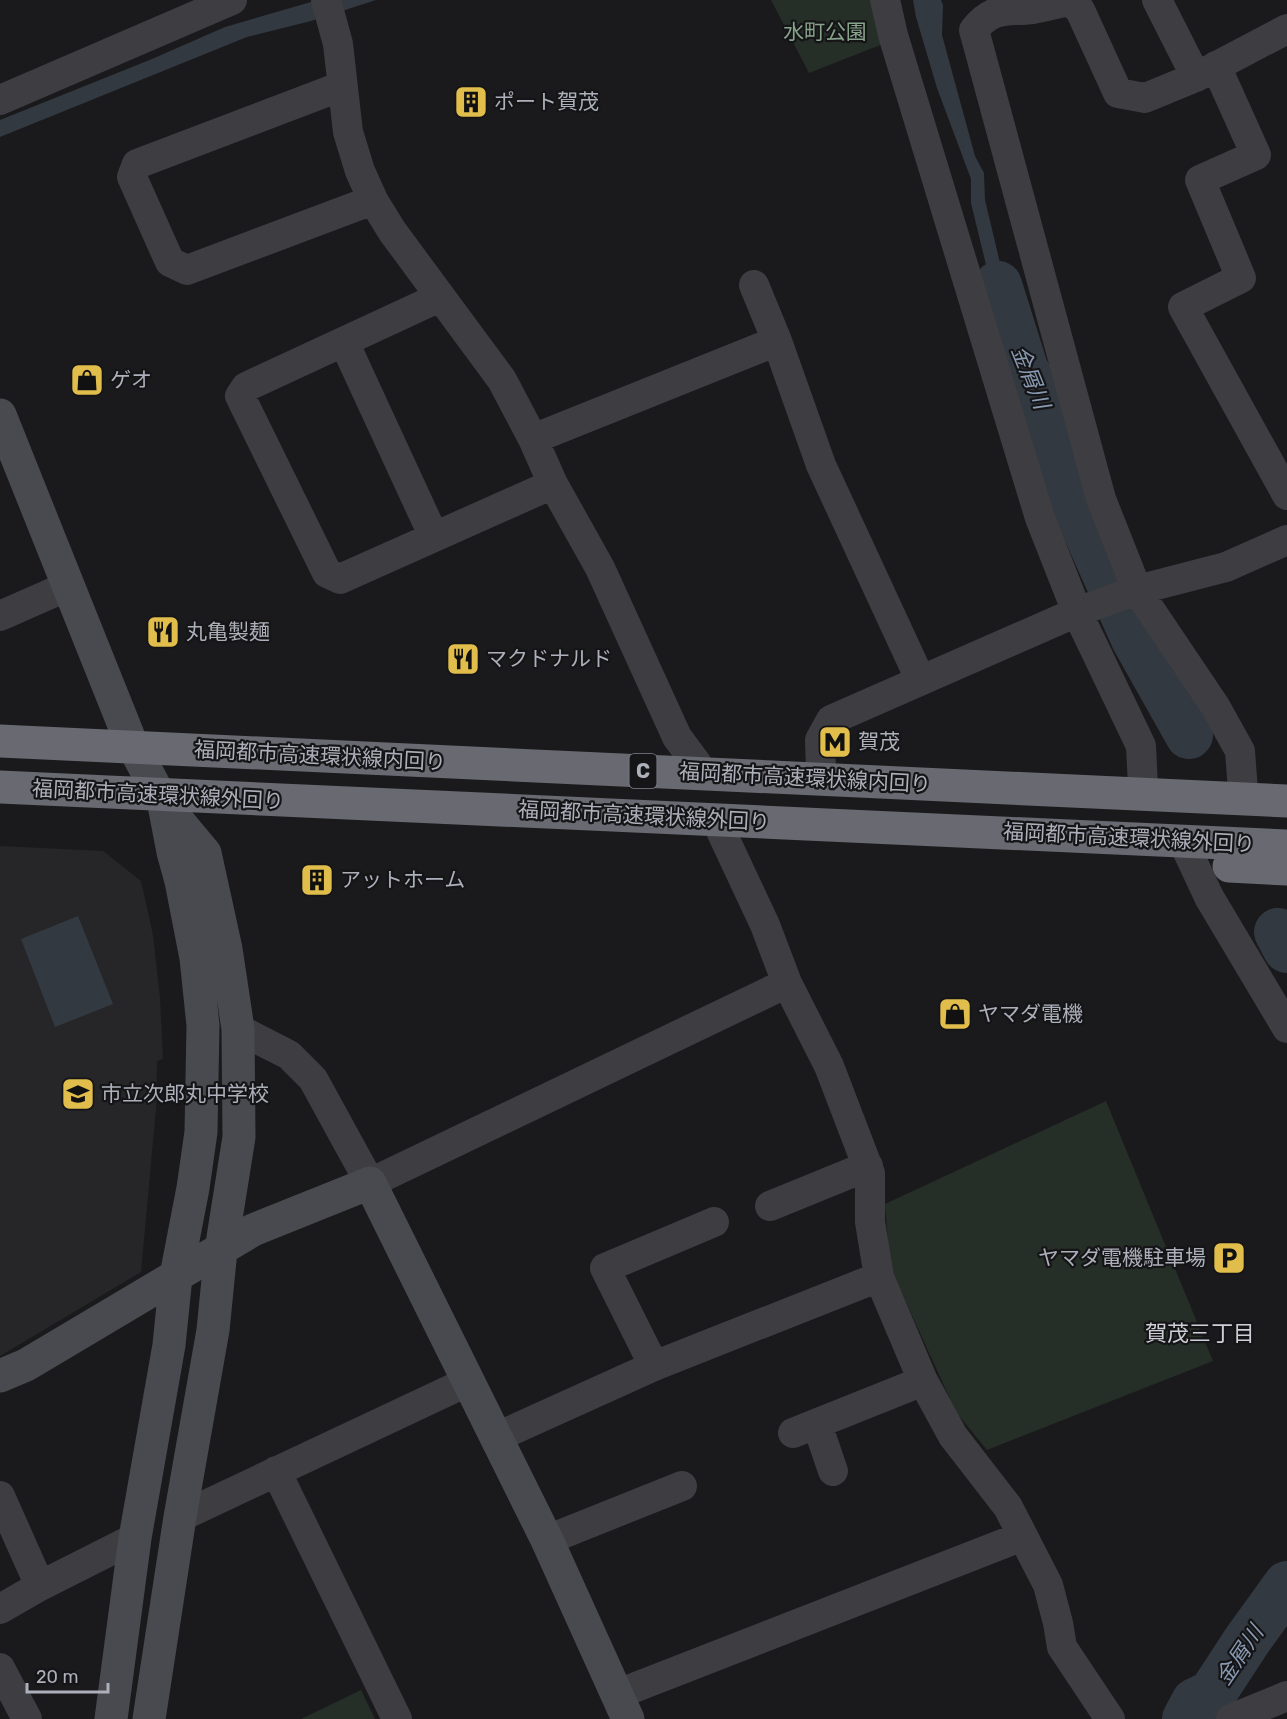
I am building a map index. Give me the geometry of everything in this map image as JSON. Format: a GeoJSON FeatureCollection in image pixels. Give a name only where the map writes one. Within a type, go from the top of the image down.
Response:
{"type":"FeatureCollection","features":[{"type":"Feature","properties":{"kind":"highway","name":"福岡都市高速環状線内回り"},"geometry":{"type":"LineString","coordinates":[[0,741],[1132,790],[1287,801]]}},
{"type":"Feature","properties":{"kind":"highway","name":"福岡都市高速環状線外回り"},"geometry":{"type":"LineString","coordinates":[[0,787],[991,832],[1286,859]]}},
{"type":"Feature","properties":{"kind":"highway"},"geometry":{"type":"LineString","coordinates":[[1132,790],[1287,793]]}},
{"type":"Feature","properties":{"kind":"street"},"geometry":{"type":"LineString","coordinates":[[2,94],[232,0]]}},
{"type":"Feature","properties":{"kind":"street"},"geometry":{"type":"LineString","coordinates":[[326,0],[338,44],[348,132],[360,171],[373,200],[392,231],[502,380],[533,439],[553,484],[600,568],[677,737],[698,764]]}},
{"type":"Feature","properties":{"kind":"street"},"geometry":{"type":"LineString","coordinates":[[885,0],[892,35],[1041,518],[1077,612],[1141,746],[1132,790]]}},
{"type":"Feature","properties":{"kind":"street"},"geometry":{"type":"LineString","coordinates":[[1243,791],[1240,751],[1209,697],[1137,590],[1101,500],[974,30],[999,6],[1034,9],[1071,0],[1080,10],[1118,93],[1145,98],[1206,71],[1287,29]]}},
{"type":"Feature","properties":{"kind":"street"},"geometry":{"type":"LineString","coordinates":[[1157,0],[1206,71],[1256,155],[1200,180],[1241,278],[1183,307],[1287,495]]}},
{"type":"Feature","properties":{"kind":"street"},"geometry":{"type":"LineString","coordinates":[[342,86],[137,165],[132,177],[170,262],[187,270],[373,200]]}},
{"type":"Feature","properties":{"kind":"street"},"geometry":{"type":"LineString","coordinates":[[754,285],[777,340],[821,465],[920,680]]}},
{"type":"Feature","properties":{"kind":"street"},"geometry":{"type":"LineString","coordinates":[[441,297],[246,387],[240,396],[327,573],[340,579],[553,484]]}},
{"type":"Feature","properties":{"kind":"street"},"geometry":{"type":"LineString","coordinates":[[533,439],[777,340]]}},
{"type":"Feature","properties":{"kind":"street"},"geometry":{"type":"LineString","coordinates":[[344,342],[434,537]]}},
{"type":"Feature","properties":{"kind":"street"},"geometry":{"type":"LineString","coordinates":[[0,415],[130,740],[164,804],[205,853],[226,949],[238,1029],[239,1137],[220,1250],[213,1330],[180,1517],[149,1719]]}},
{"type":"Feature","properties":{"kind":"street"},"geometry":{"type":"LineString","coordinates":[[821,771],[820,740],[831,720],[1077,612],[1137,590],[1226,567],[1287,540]]}},
{"type":"Feature","properties":{"kind":"street"},"geometry":{"type":"LineString","coordinates":[[0,616],[68,586]]}},
{"type":"Feature","properties":{"kind":"street"},"geometry":{"type":"LineString","coordinates":[[111,1719],[135,1538],[170,1345],[176,1275],[201,1132],[203,1025],[196,958],[164,804]]}},
{"type":"Feature","properties":{"kind":"street"},"geometry":{"type":"LineString","coordinates":[[721,831],[765,925],[787,983],[829,1066],[868,1166],[870,1222],[879,1277],[923,1381],[953,1436],[1008,1507],[1048,1585],[1062,1647],[1110,1719]]}},
{"type":"Feature","properties":{"kind":"street"},"geometry":{"type":"LineString","coordinates":[[1187,850],[1209,897],[1287,1028]]}},
{"type":"Feature","properties":{"kind":"street"},"geometry":{"type":"LineString","coordinates":[[0,1376],[26,1365],[253,1230],[370,1183],[787,983]]}},
{"type":"Feature","properties":{"kind":"street"},"geometry":{"type":"LineString","coordinates":[[238,1029],[289,1055],[313,1079],[370,1183],[497,1437],[623,1706],[1023,1536]]}},
{"type":"Feature","properties":{"kind":"street"},"geometry":{"type":"LineString","coordinates":[[770,1206],[868,1166]]}},
{"type":"Feature","properties":{"kind":"street"},"geometry":{"type":"LineString","coordinates":[[654,1366],[605,1268],[714,1222]]}},
{"type":"Feature","properties":{"kind":"street"},"geometry":{"type":"LineString","coordinates":[[497,1437],[654,1366],[879,1277]]}},
{"type":"Feature","properties":{"kind":"street"},"geometry":{"type":"LineString","coordinates":[[180,1517],[469,1381]]}},
{"type":"Feature","properties":{"kind":"street"},"geometry":{"type":"LineString","coordinates":[[833,1471],[805,1429],[923,1381]]}},
{"type":"Feature","properties":{"kind":"street"},"geometry":{"type":"LineString","coordinates":[[276,1471],[397,1719]]}},
{"type":"Feature","properties":{"kind":"street"},"geometry":{"type":"LineString","coordinates":[[547,1540],[682,1486]]}},
{"type":"Feature","properties":{"kind":"street"},"geometry":{"type":"LineString","coordinates":[[0,1496],[40,1586]]}},
{"type":"Feature","properties":{"kind":"street"},"geometry":{"type":"LineString","coordinates":[[0,1609],[135,1538]]}},
{"type":"Feature","properties":{"kind":"street"},"geometry":{"type":"LineString","coordinates":[[0,1668],[27,1719]]}},
{"type":"Feature","properties":{"kind":"street"},"geometry":{"type":"LineString","coordinates":[[1231,1719],[1287,1696]]}},
{"type":"Feature","properties":{"kind":"shaded area"},"geometry":{"type":"Polygon","coordinates":[[[318,0],[376,0],[311,21],[247,37],[0,137],[0,120],[225,27],[318,0]]]}},
{"type":"Feature","properties":{"kind":"shaded area"},"geometry":{"type":"Polygon","coordinates":[[[913,0],[941,0],[943,5],[942,35],[975,156],[984,173],[985,200],[1011,309],[1019,355],[996,306],[971,203],[971,179],[937,88],[913,0]]]}},
{"type":"Feature","properties":{"kind":"shaded area","name":"市立次郎丸中学校"},"geometry":{"type":"Polygon","coordinates":[[[0,846],[103,851],[141,881],[153,935],[160,998],[163,1059],[157,1061],[156,1109],[141,1272],[0,1356],[0,846]]]}},
{"type":"Feature","properties":{"kind":"shaded area"},"geometry":{"type":"Polygon","coordinates":[[[78,916],[113,1004],[55,1027],[21,939],[78,916]]]}},
{"type":"Feature","properties":{"kind":"green space","name":"水町公園"},"geometry":{"type":"Polygon","coordinates":[[[771,0],[871,0],[883,44],[809,73],[771,0]]]}},
{"type":"Feature","properties":{"kind":"green space"},"geometry":{"type":"Polygon","coordinates":[[[1106,1101],[1213,1361],[987,1450],[956,1412],[890,1267],[885,1204],[1106,1101]]]}},
{"type":"Feature","properties":{"kind":"green space"},"geometry":{"type":"Polygon","coordinates":[[[361,1690],[375,1719],[301,1719],[361,1690]]]}},
{"type":"Feature","properties":{"kind":"waterway","name":"金屑川"},"geometry":{"type":"LineString","coordinates":[[998,285],[1024,368],[1045,409],[1069,491],[1135,639],[1189,735]]}},
{"type":"Feature","properties":{"kind":"waterway","name":"金屑川"},"geometry":{"type":"LineString","coordinates":[[1278,932],[1287,949]]}},
{"type":"Feature","properties":{"kind":"waterway","name":"金屑川"},"geometry":{"type":"LineString","coordinates":[[1186,1719],[1195,1702],[1212,1694],[1287,1585]]}},
{"type":"Feature","properties":{"kind":"place","name":"ポート賀茂"},"geometry":{"type":"Point","coordinates":[471,102]}},
{"type":"Feature","properties":{"kind":"place","name":"ゲオ"},"geometry":{"type":"Point","coordinates":[87,380]}},
{"type":"Feature","properties":{"kind":"place","name":"丸亀製麺"},"geometry":{"type":"Point","coordinates":[163,632]}},
{"type":"Feature","properties":{"kind":"place","name":"マクドナルド"},"geometry":{"type":"Point","coordinates":[463,659]}},
{"type":"Feature","properties":{"kind":"place","name":"賀茂"},"geometry":{"type":"Point","coordinates":[835,742]}},
{"type":"Feature","properties":{"kind":"place","name":"アットホーム"},"geometry":{"type":"Point","coordinates":[317,880]}},
{"type":"Feature","properties":{"kind":"place","name":"ヤマダ電機"},"geometry":{"type":"Point","coordinates":[955,1014]}},
{"type":"Feature","properties":{"kind":"place","name":"市立次郎丸中学校"},"geometry":{"type":"Point","coordinates":[78,1094]}},
{"type":"Feature","properties":{"kind":"place","name":"ヤマダ電機駐車場"},"geometry":{"type":"Point","coordinates":[1229,1258]}},
{"type":"Feature","properties":{"kind":"district","name":"賀茂三丁目"},"geometry":{"type":"Point","coordinates":[1200,1333]}}]}
